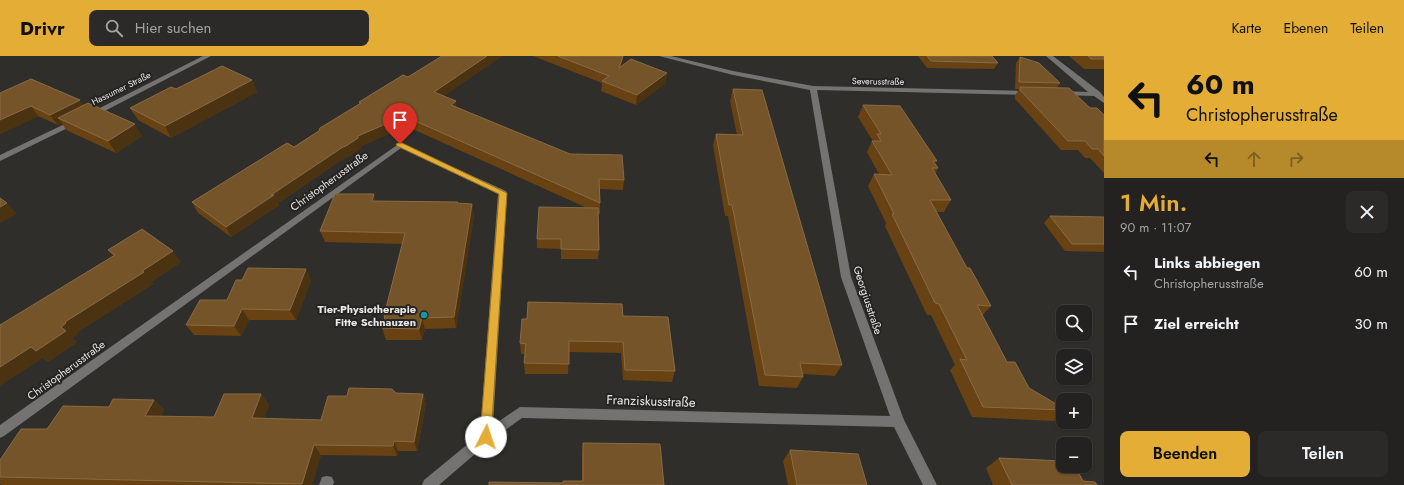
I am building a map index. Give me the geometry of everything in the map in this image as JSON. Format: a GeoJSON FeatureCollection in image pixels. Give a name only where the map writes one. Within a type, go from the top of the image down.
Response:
{"type":"FeatureCollection","features":[{"type":"Feature","properties":{"kind":"street","name":"Hassumer Straße"},"geometry":{"type":"LineString","coordinates":[[0,158],[208,56]]}},
{"type":"Feature","properties":{"kind":"street","name":"Severusstraße"},"geometry":{"type":"LineString","coordinates":[[662,56],[733,73],[813,88],[1097,94]]}},
{"type":"Feature","properties":{"kind":"street"},"geometry":{"type":"LineString","coordinates":[[1049,56],[1104,101]]}},
{"type":"Feature","properties":{"kind":"street","name":"Georgiusstraße"},"geometry":{"type":"LineString","coordinates":[[813,88],[846,276],[898,422],[930,485]]}},
{"type":"Feature","properties":{"kind":"street","name":"Christopherusstraße"},"geometry":{"type":"LineString","coordinates":[[0,432],[400,144],[503,193],[486,437]]}},
{"type":"Feature","properties":{"kind":"street","name":"Franziskusstraße"},"geometry":{"type":"LineString","coordinates":[[429,485],[486,437],[520,412],[898,422]]}},
{"type":"Feature","properties":{"kind":"building"},"geometry":{"type":"Polygon","coordinates":[[[442,56],[487,56],[434,92],[456,101],[451,105],[570,154],[622,155],[624,180],[599,179],[600,203],[404,116],[358,136],[358,138],[271,195],[274,195],[226,227],[192,202],[287,143],[294,147],[319,131],[320,128],[361,103],[359,102],[403,75],[408,77],[442,56]]]}},
{"type":"Feature","properties":{"kind":"building"},"geometry":{"type":"Polygon","coordinates":[[[558,56],[623,56],[619,68],[631,59],[667,73],[637,95],[602,81],[609,76],[558,56]]]}},
{"type":"Feature","properties":{"kind":"building"},"geometry":{"type":"Polygon","coordinates":[[[927,56],[992,56],[998,63],[931,61],[927,56]]]}},
{"type":"Feature","properties":{"kind":"building"},"geometry":{"type":"Polygon","coordinates":[[[1088,56],[1104,56],[1104,59],[1091,59],[1088,56]]]}},
{"type":"Feature","properties":{"kind":"building"},"geometry":{"type":"Polygon","coordinates":[[[1020,57],[1039,63],[1060,83],[1019,82],[1020,57]]]}},
{"type":"Feature","properties":{"kind":"building"},"geometry":{"type":"Polygon","coordinates":[[[222,66],[252,80],[165,126],[130,108],[171,87],[176,89],[222,66]]]}},
{"type":"Feature","properties":{"kind":"building"},"geometry":{"type":"Polygon","coordinates":[[[31,79],[80,100],[50,115],[31,106],[0,120],[0,93],[31,79]]]}},
{"type":"Feature","properties":{"kind":"building"},"geometry":{"type":"Polygon","coordinates":[[[1020,87],[1069,88],[1090,108],[1097,108],[1104,115],[1104,156],[1098,149],[1092,149],[1085,141],[1068,141],[1020,90],[1020,87]]]}},
{"type":"Feature","properties":{"kind":"building"},"geometry":{"type":"Polygon","coordinates":[[[733,89],[762,90],[842,365],[800,363],[803,377],[765,375],[732,205],[729,205],[716,134],[743,135],[733,89]]]}},
{"type":"Feature","properties":{"kind":"building"},"geometry":{"type":"Polygon","coordinates":[[[88,103],[135,124],[108,141],[58,118],[88,103]]]}},
{"type":"Feature","properties":{"kind":"building"},"geometry":{"type":"Polygon","coordinates":[[[863,105],[900,106],[937,161],[933,161],[938,168],[932,168],[951,200],[930,200],[967,268],[970,268],[991,306],[977,305],[1007,362],[1015,362],[1029,388],[1056,404],[1056,410],[983,407],[960,359],[967,360],[939,304],[935,303],[874,174],[892,175],[872,141],[881,141],[877,134],[881,134],[863,105]]]}},
{"type":"Feature","properties":{"kind":"building"},"geometry":{"type":"Polygon","coordinates":[[[335,194],[374,194],[372,201],[458,202],[457,203],[472,204],[454,317],[422,318],[419,329],[382,328],[405,233],[320,231],[335,194]]]}},
{"type":"Feature","properties":{"kind":"building"},"geometry":{"type":"Polygon","coordinates":[[[0,198],[7,203],[0,207],[0,198]]]}},
{"type":"Feature","properties":{"kind":"building"},"geometry":{"type":"Polygon","coordinates":[[[539,207],[598,208],[599,250],[561,249],[561,239],[537,239],[539,207]]]}},
{"type":"Feature","properties":{"kind":"building"},"geometry":{"type":"Polygon","coordinates":[[[1050,216],[1104,217],[1104,244],[1072,244],[1050,216]]]}},
{"type":"Feature","properties":{"kind":"building"},"geometry":{"type":"Polygon","coordinates":[[[142,229],[173,251],[142,271],[144,272],[65,322],[66,323],[61,327],[66,331],[36,351],[31,347],[0,367],[0,325],[115,255],[108,250],[142,229]]]}},
{"type":"Feature","properties":{"kind":"building"},"geometry":{"type":"Polygon","coordinates":[[[248,268],[306,269],[290,310],[242,309],[234,326],[186,325],[200,300],[227,300],[236,280],[242,280],[248,268]]]}},
{"type":"Feature","properties":{"kind":"building"},"geometry":{"type":"Polygon","coordinates":[[[528,302],[622,304],[623,316],[668,317],[675,371],[625,370],[623,342],[569,341],[569,364],[524,363],[526,344],[520,343],[522,319],[527,319],[528,302]]]}},
{"type":"Feature","properties":{"kind":"building"},"geometry":{"type":"Polygon","coordinates":[[[349,388],[392,389],[396,393],[423,394],[414,442],[394,441],[393,446],[314,445],[302,484],[0,477],[0,460],[21,429],[47,429],[63,406],[109,407],[113,399],[154,400],[145,416],[214,417],[224,394],[261,394],[252,418],[321,420],[328,396],[347,396],[349,388]]]}},
{"type":"Feature","properties":{"kind":"building"},"geometry":{"type":"Polygon","coordinates":[[[583,443],[660,444],[664,485],[489,485],[489,482],[563,483],[563,481],[583,481],[583,443]]]}},
{"type":"Feature","properties":{"kind":"building"},"geometry":{"type":"Polygon","coordinates":[[[790,450],[858,454],[867,485],[797,485],[790,450]]]}},
{"type":"Feature","properties":{"kind":"building"},"geometry":{"type":"Polygon","coordinates":[[[999,458],[1056,461],[1056,473],[1079,473],[1083,481],[1095,482],[1097,485],[1012,485],[999,458]]]}},
{"type":"Feature","properties":{"kind":"place","name":"Tier-Physiotherapie Fitte Schnauzen"},"geometry":{"type":"Point","coordinates":[424,315]}},
{"type":"Feature","properties":{"kind":"route"},"geometry":{"type":"LineString","coordinates":[[400,144],[503,193],[486,437]]}}]}
